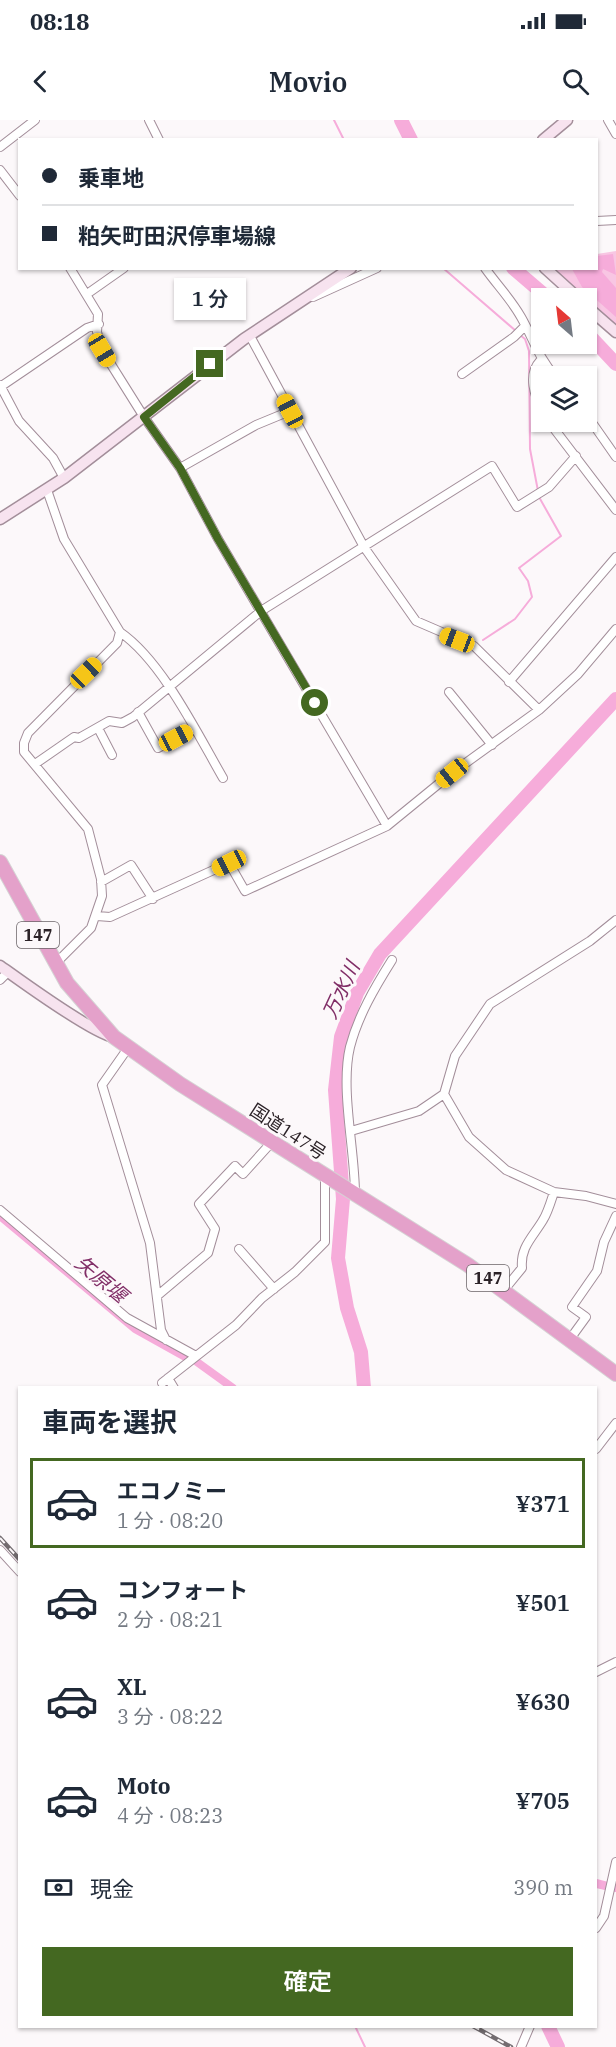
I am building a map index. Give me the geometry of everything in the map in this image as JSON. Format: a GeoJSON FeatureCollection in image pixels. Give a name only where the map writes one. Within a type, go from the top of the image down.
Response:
{"type":"FeatureCollection","features":[{"type":"Feature","properties":{"kind":"highway","name":"国道147号"},"geometry":{"type":"LineString","coordinates":[[0,862],[55,964],[82,1004],[114,1037],[272,1143],[420,1233],[504,1290],[616,1374]]}},
{"type":"Feature","properties":{"kind":"main road"},"geometry":{"type":"LineString","coordinates":[[545,138],[567,120]]}},
{"type":"Feature","properties":{"kind":"main road"},"geometry":{"type":"LineString","coordinates":[[0,519],[64,478],[193,377],[348,270]]}},
{"type":"Feature","properties":{"kind":"main road"},"geometry":{"type":"LineString","coordinates":[[547,270],[567,288]]}},
{"type":"Feature","properties":{"kind":"main road"},"geometry":{"type":"LineString","coordinates":[[597,316],[616,332]]}},
{"type":"Feature","properties":{"kind":"main road"},"geometry":{"type":"LineString","coordinates":[[3,973],[106,1035],[114,1037]]}},
{"type":"Feature","properties":{"kind":"main road"},"geometry":{"type":"LineString","coordinates":[[61,1006],[71,1008],[82,1004]]}},
{"type":"Feature","properties":{"kind":"street"},"geometry":{"type":"LineString","coordinates":[[0,147],[35,120]]}},
{"type":"Feature","properties":{"kind":"street"},"geometry":{"type":"LineString","coordinates":[[149,120],[158,138]]}},
{"type":"Feature","properties":{"kind":"street"},"geometry":{"type":"LineString","coordinates":[[608,120],[616,134]]}},
{"type":"Feature","properties":{"kind":"street"},"geometry":{"type":"LineString","coordinates":[[0,170],[18,193]]}},
{"type":"Feature","properties":{"kind":"street"},"geometry":{"type":"LineString","coordinates":[[598,220],[616,220]]}},
{"type":"Feature","properties":{"kind":"street"},"geometry":{"type":"LineString","coordinates":[[71,270],[98,314],[98,332],[102,350],[144,417],[180,468],[387,826]]}},
{"type":"Feature","properties":{"kind":"street"},"geometry":{"type":"LineString","coordinates":[[87,294],[121,270]]}},
{"type":"Feature","properties":{"kind":"street"},"geometry":{"type":"LineString","coordinates":[[303,300],[339,287],[373,270]]}},
{"type":"Feature","properties":{"kind":"street"},"geometry":{"type":"LineString","coordinates":[[487,270],[510,300],[522,330],[539,353],[540,361],[545,366]]}},
{"type":"Feature","properties":{"kind":"street"},"geometry":{"type":"LineString","coordinates":[[64,478],[53,458],[19,421],[0,386],[87,328],[99,324]]}},
{"type":"Feature","properties":{"kind":"street"},"geometry":{"type":"LineString","coordinates":[[462,374],[522,330]]}},
{"type":"Feature","properties":{"kind":"street"},"geometry":{"type":"LineString","coordinates":[[250,336],[364,548],[416,621],[474,646],[539,710]]}},
{"type":"Feature","properties":{"kind":"street"},"geometry":{"type":"LineString","coordinates":[[536,366],[540,361]]}},
{"type":"Feature","properties":{"kind":"street"},"geometry":{"type":"LineString","coordinates":[[180,468],[256,425],[290,411]]}},
{"type":"Feature","properties":{"kind":"street"},"geometry":{"type":"LineString","coordinates":[[597,430],[616,457]]}},
{"type":"Feature","properties":{"kind":"street"},"geometry":{"type":"LineString","coordinates":[[557,432],[616,510]]}},
{"type":"Feature","properties":{"kind":"street"},"geometry":{"type":"LineString","coordinates":[[35,764],[74,737],[79,738],[109,722],[122,723],[261,611],[492,466],[517,507],[540,493],[576,456]]}},
{"type":"Feature","properties":{"kind":"street"},"geometry":{"type":"LineString","coordinates":[[46,490],[64,539],[120,632],[133,641],[169,685],[223,778]]}},
{"type":"Feature","properties":{"kind":"street"},"geometry":{"type":"LineString","coordinates":[[509,682],[616,557]]}},
{"type":"Feature","properties":{"kind":"street"},"geometry":{"type":"LineString","coordinates":[[97,916],[110,917],[229,863],[245,891],[387,826],[539,710],[578,674],[616,629]]}},
{"type":"Feature","properties":{"kind":"street"},"geometry":{"type":"LineString","coordinates":[[55,964],[91,928],[102,896],[101,882],[88,829],[24,752],[24,743],[27,733],[117,643],[120,632]]}},
{"type":"Feature","properties":{"kind":"street"},"geometry":{"type":"LineString","coordinates":[[448,692],[492,745]]}},
{"type":"Feature","properties":{"kind":"street"},"geometry":{"type":"LineString","coordinates":[[138,712],[158,748],[194,729]]}},
{"type":"Feature","properties":{"kind":"street"},"geometry":{"type":"LineString","coordinates":[[98,728],[112,756]]}},
{"type":"Feature","properties":{"kind":"street"},"geometry":{"type":"LineString","coordinates":[[101,882],[131,865],[153,899]]}},
{"type":"Feature","properties":{"kind":"street"},"geometry":{"type":"LineString","coordinates":[[351,1131],[419,1111],[444,1094],[455,1056],[490,1004],[590,941],[616,920]]}},
{"type":"Feature","properties":{"kind":"street"},"geometry":{"type":"LineString","coordinates":[[354,1193],[348,1095],[350,1049],[361,1017],[392,960]]}},
{"type":"Feature","properties":{"kind":"street"},"geometry":{"type":"LineString","coordinates":[[128,1048],[102,1085],[103,1095],[114,1120],[150,1244],[166,1340]]}},
{"type":"Feature","properties":{"kind":"street"},"geometry":{"type":"LineString","coordinates":[[444,1094],[470,1137],[506,1170],[554,1192],[586,1196],[616,1204]]}},
{"type":"Feature","properties":{"kind":"street"},"geometry":{"type":"LineString","coordinates":[[157,1296],[208,1253],[215,1228],[199,1204],[235,1166],[243,1174],[272,1143]]}},
{"type":"Feature","properties":{"kind":"street"},"geometry":{"type":"LineString","coordinates":[[171,1386],[165,1381],[236,1325],[325,1242],[327,1178]]}},
{"type":"Feature","properties":{"kind":"street"},"geometry":{"type":"LineString","coordinates":[[504,1290],[522,1268],[521,1256],[524,1247],[544,1218],[554,1192]]}},
{"type":"Feature","properties":{"kind":"street"},"geometry":{"type":"LineString","coordinates":[[0,1210],[127,1318],[196,1356]]}},
{"type":"Feature","properties":{"kind":"street"},"geometry":{"type":"LineString","coordinates":[[570,1339],[586,1317],[572,1307],[597,1271],[604,1242],[616,1216]]}},
{"type":"Feature","properties":{"kind":"street"},"geometry":{"type":"LineString","coordinates":[[239,1249],[274,1289]]}},
{"type":"Feature","properties":{"kind":"street"},"geometry":{"type":"LineString","coordinates":[[597,1448],[616,1423]]}},
{"type":"Feature","properties":{"kind":"street"},"geometry":{"type":"LineString","coordinates":[[0,1550],[18,1570]]}},
{"type":"Feature","properties":{"kind":"street"},"geometry":{"type":"LineString","coordinates":[[597,1671],[616,1662]]}},
{"type":"Feature","properties":{"kind":"street"},"geometry":{"type":"LineString","coordinates":[[597,1926],[603,1916],[616,1862]]}},
{"type":"Feature","properties":{"kind":"street"},"geometry":{"type":"LineString","coordinates":[[521,2047],[529,2028]]}},
{"type":"Feature","properties":{"kind":"shaded area"},"geometry":{"type":"Polygon","coordinates":[[[616,251],[616,326],[597,309],[597,288],[573,288],[552,270],[598,270],[598,254],[616,251]]]}},
{"type":"Feature","properties":{"kind":"shaded area"},"geometry":{"type":"Polygon","coordinates":[[[613,254],[616,275],[603,269],[602,272],[616,288],[616,317],[597,300],[597,288],[583,288],[573,270],[598,270],[598,256],[613,254]]]}},
{"type":"Feature","properties":{"kind":"waterway"},"geometry":{"type":"LineString","coordinates":[[334,120],[343,138]]}},
{"type":"Feature","properties":{"kind":"waterway","name":"万水川"},"geometry":{"type":"LineString","coordinates":[[401,120],[410,138]]}},
{"type":"Feature","properties":{"kind":"waterway"},"geometry":{"type":"LineString","coordinates":[[445,270],[516,331]]}},
{"type":"Feature","properties":{"kind":"waterway","name":"万水川"},"geometry":{"type":"LineString","coordinates":[[515,270],[536,288]]}},
{"type":"Feature","properties":{"kind":"waterway"},"geometry":{"type":"LineString","coordinates":[[520,335],[525,339],[529,351],[530,449],[538,491]]}},
{"type":"Feature","properties":{"kind":"waterway","name":"万水川"},"geometry":{"type":"LineString","coordinates":[[597,344],[616,364]]}},
{"type":"Feature","properties":{"kind":"waterway"},"geometry":{"type":"LineString","coordinates":[[483,640],[515,619],[532,597],[528,581],[519,568],[561,536],[539,497]]}},
{"type":"Feature","properties":{"kind":"waterway","name":"万水川"},"geometry":{"type":"LineString","coordinates":[[364,1386],[361,1352],[347,1308],[338,1258],[343,1199],[335,1090],[341,1037],[357,993],[380,954],[616,699]]}},
{"type":"Feature","properties":{"kind":"waterway","name":"矢原堰"},"geometry":{"type":"LineString","coordinates":[[0,1216],[135,1329],[187,1358]]}},
{"type":"Feature","properties":{"kind":"waterway","name":"矢原堰"},"geometry":{"type":"LineString","coordinates":[[197,1362],[230,1386]]}},
{"type":"Feature","properties":{"kind":"waterway","name":"矢原堰"},"geometry":{"type":"LineString","coordinates":[[597,1883],[616,1888]]}},
{"type":"Feature","properties":{"kind":"waterway","name":"矢原堰"},"geometry":{"type":"LineString","coordinates":[[597,1887],[605,1889]]}},
{"type":"Feature","properties":{"kind":"waterway"},"geometry":{"type":"LineString","coordinates":[[356,2028],[365,2047]]}},
{"type":"Feature","properties":{"kind":"waterway","name":"万水川"},"geometry":{"type":"LineString","coordinates":[[549,2028],[558,2047]]}},
{"type":"Feature","properties":{"kind":"railway"},"geometry":{"type":"LineString","coordinates":[[0,1538],[18,1558]]}},
{"type":"Feature","properties":{"kind":"railway"},"geometry":{"type":"LineString","coordinates":[[477,2028],[511,2047]]}},
{"type":"Feature","properties":{"kind":"route"},"geometry":{"type":"LineString","coordinates":[[210,364],[144,417],[180,468],[218,539],[315,703]]}}]}
